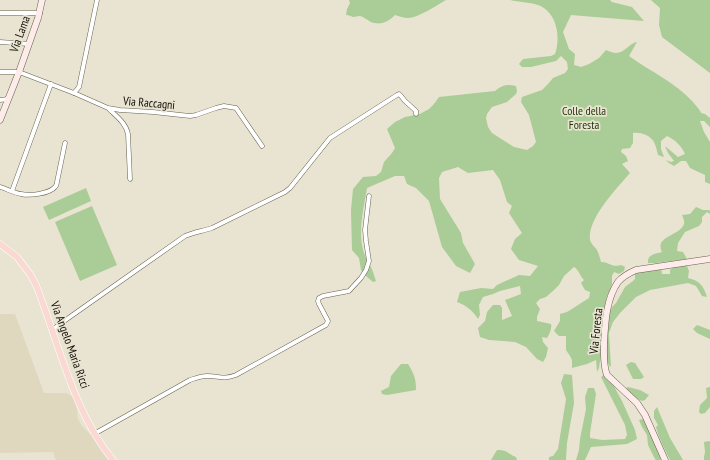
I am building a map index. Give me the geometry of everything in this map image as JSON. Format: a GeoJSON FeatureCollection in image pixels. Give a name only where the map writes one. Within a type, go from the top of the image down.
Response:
{"type":"FeatureCollection","features":[{"type":"Feature","properties":{"kind":"main road","name":"Via Lama"},"geometry":{"type":"LineString","coordinates":[[0,120],[40,13],[42,0]]}},
{"type":"Feature","properties":{"kind":"main road","name":"Via Angelo Maria Ricci"},"geometry":{"type":"LineString","coordinates":[[0,244],[17,257],[30,274],[39,293],[73,389],[94,434],[101,446],[113,460]]}},
{"type":"Feature","properties":{"kind":"main road","name":"Via Foresta"},"geometry":{"type":"LineString","coordinates":[[665,460],[645,415],[637,403],[607,374],[604,368],[604,327],[606,312],[618,282],[625,275],[636,270],[710,259]]}},
{"type":"Feature","properties":{"kind":"street"},"geometry":{"type":"LineString","coordinates":[[74,93],[79,87],[97,0]]}},
{"type":"Feature","properties":{"kind":"street"},"geometry":{"type":"LineString","coordinates":[[0,13],[40,13]]}},
{"type":"Feature","properties":{"kind":"street"},"geometry":{"type":"LineString","coordinates":[[0,42],[29,44]]}},
{"type":"Feature","properties":{"kind":"street"},"geometry":{"type":"LineString","coordinates":[[0,72],[19,72]]}},
{"type":"Feature","properties":{"kind":"street","name":"Via Raccagni"},"geometry":{"type":"LineString","coordinates":[[19,72],[108,108],[120,110],[190,116],[224,106],[236,108],[262,146]]}},
{"type":"Feature","properties":{"kind":"street"},"geometry":{"type":"LineString","coordinates":[[12,191],[51,84]]}},
{"type":"Feature","properties":{"kind":"street"},"geometry":{"type":"LineString","coordinates":[[52,330],[185,236],[192,232],[212,228],[285,192],[290,188],[330,138],[397,95],[399,94],[416,111],[416,114]]}},
{"type":"Feature","properties":{"kind":"street"},"geometry":{"type":"LineString","coordinates":[[0,100],[8,99]]}},
{"type":"Feature","properties":{"kind":"street"},"geometry":{"type":"LineString","coordinates":[[108,108],[127,129],[130,179]]}},
{"type":"Feature","properties":{"kind":"street"},"geometry":{"type":"LineString","coordinates":[[0,187],[21,194],[33,194],[47,192],[56,186],[65,142]]}},
{"type":"Feature","properties":{"kind":"street"},"geometry":{"type":"LineString","coordinates":[[94,434],[190,380],[202,376],[229,378],[326,325],[328,321],[318,304],[319,298],[349,291],[361,278],[368,265],[369,261],[365,230],[369,196]]}},
{"type":"Feature","properties":{"kind":"shaded area"},"geometry":{"type":"Polygon","coordinates":[[[0,314],[15,314],[44,393],[66,393],[74,398],[76,401],[78,419],[109,460],[56,460],[53,452],[0,453],[0,314]]]}},
{"type":"Feature","properties":{"kind":"green space"},"geometry":{"type":"Polygon","coordinates":[[[349,0],[446,0],[417,16],[408,18],[395,15],[387,21],[375,23],[360,16],[353,17],[346,15],[350,3],[349,0]]]}},
{"type":"Feature","properties":{"kind":"green space","name":"Colle della Foresta"},"geometry":{"type":"Polygon","coordinates":[[[510,0],[610,0],[612,2],[632,7],[644,21],[571,15],[563,32],[569,49],[575,54],[574,65],[581,67],[599,58],[606,50],[619,53],[637,42],[629,56],[686,95],[701,113],[710,118],[710,127],[704,121],[700,121],[710,142],[710,184],[705,182],[705,175],[690,168],[686,161],[681,161],[674,166],[666,160],[671,162],[674,161],[665,146],[678,157],[685,154],[678,143],[667,136],[661,141],[661,149],[664,157],[658,155],[652,140],[639,133],[633,133],[633,143],[630,148],[622,149],[621,152],[626,156],[628,161],[622,164],[630,173],[604,204],[593,223],[590,232],[590,240],[599,254],[601,262],[625,267],[624,271],[619,274],[614,272],[612,276],[612,284],[601,319],[601,354],[597,372],[596,360],[572,368],[572,360],[566,350],[566,336],[559,336],[554,331],[560,321],[560,314],[567,312],[589,298],[590,292],[585,290],[581,283],[584,280],[574,267],[564,276],[554,290],[536,303],[540,309],[537,321],[551,324],[547,338],[542,337],[543,342],[548,348],[543,362],[537,359],[526,347],[515,342],[489,340],[480,337],[478,328],[485,321],[487,312],[493,305],[500,305],[502,308],[502,320],[512,316],[505,300],[521,294],[520,286],[483,297],[479,305],[480,315],[478,319],[474,313],[464,305],[457,302],[460,292],[481,288],[493,289],[497,285],[519,275],[530,276],[538,266],[519,260],[511,249],[515,239],[522,233],[509,213],[512,206],[507,202],[500,180],[493,170],[468,173],[458,167],[442,172],[439,178],[440,199],[461,233],[463,243],[475,264],[470,273],[456,266],[442,247],[429,201],[416,188],[407,184],[404,176],[395,176],[367,188],[361,237],[364,253],[376,281],[373,282],[361,270],[359,258],[352,250],[351,210],[353,189],[363,177],[376,176],[381,172],[384,162],[395,148],[387,129],[395,122],[405,117],[420,114],[429,109],[439,97],[495,91],[502,86],[513,85],[516,86],[516,94],[507,102],[492,107],[487,114],[486,118],[488,127],[492,133],[514,147],[527,150],[536,142],[529,115],[521,102],[522,97],[542,90],[553,78],[565,73],[568,69],[567,62],[561,56],[556,61],[531,67],[522,67],[519,64],[523,59],[551,56],[555,54],[558,40],[556,26],[553,19],[550,13],[544,8],[535,4],[510,0]]]}},
{"type":"Feature","properties":{"kind":"green space"},"geometry":{"type":"Polygon","coordinates":[[[651,0],[710,0],[710,73],[662,37],[659,25],[660,8],[651,0]]]}},
{"type":"Feature","properties":{"kind":"green space"},"geometry":{"type":"Polygon","coordinates":[[[86,188],[91,201],[49,220],[43,207],[86,188]]]}},
{"type":"Feature","properties":{"kind":"green space"},"geometry":{"type":"Polygon","coordinates":[[[92,206],[117,265],[80,281],[55,222],[92,206]]]}},
{"type":"Feature","properties":{"kind":"green space"},"geometry":{"type":"Polygon","coordinates":[[[696,207],[703,210],[709,210],[710,214],[707,212],[702,217],[702,222],[699,226],[685,232],[678,243],[677,251],[683,252],[687,259],[648,263],[650,256],[662,252],[660,247],[664,239],[682,228],[684,220],[682,215],[690,214],[696,207]]]}},
{"type":"Feature","properties":{"kind":"green space"},"geometry":{"type":"Polygon","coordinates":[[[681,264],[687,266],[689,271],[688,278],[700,284],[707,297],[702,296],[696,286],[688,283],[650,290],[636,297],[613,322],[609,333],[611,367],[606,362],[608,317],[612,307],[625,287],[635,279],[635,273],[661,268],[662,274],[670,274],[670,270],[681,264]]]}},
{"type":"Feature","properties":{"kind":"green space"},"geometry":{"type":"Polygon","coordinates":[[[697,325],[710,330],[710,339],[697,333],[693,329],[697,325]]]}},
{"type":"Feature","properties":{"kind":"green space"},"geometry":{"type":"Polygon","coordinates":[[[631,362],[635,363],[644,377],[641,379],[633,379],[626,365],[631,362]]]}},
{"type":"Feature","properties":{"kind":"green space"},"geometry":{"type":"Polygon","coordinates":[[[401,364],[408,364],[410,367],[415,379],[416,390],[387,395],[382,394],[381,391],[389,387],[391,376],[401,364]]]}},
{"type":"Feature","properties":{"kind":"green space"},"geometry":{"type":"Polygon","coordinates":[[[564,374],[572,375],[574,403],[567,443],[566,460],[549,460],[549,457],[553,456],[558,449],[566,399],[561,383],[564,374]]]}},
{"type":"Feature","properties":{"kind":"green space"},"geometry":{"type":"Polygon","coordinates":[[[604,375],[610,379],[622,401],[635,430],[637,439],[627,444],[591,447],[585,460],[576,460],[586,409],[585,397],[588,388],[594,388],[596,394],[590,438],[602,440],[625,439],[627,435],[625,425],[601,377],[604,375]]]}},
{"type":"Feature","properties":{"kind":"green space"},"geometry":{"type":"Polygon","coordinates":[[[628,387],[640,390],[649,395],[642,401],[635,398],[627,390],[626,388],[628,387]]]}},
{"type":"Feature","properties":{"kind":"green space"},"geometry":{"type":"Polygon","coordinates":[[[710,387],[710,407],[705,413],[701,414],[699,412],[700,405],[707,398],[706,388],[710,387]]]}},
{"type":"Feature","properties":{"kind":"green space"},"geometry":{"type":"Polygon","coordinates":[[[657,407],[670,438],[683,460],[670,460],[660,440],[656,427],[658,425],[654,418],[654,411],[657,407]]]}},
{"type":"Feature","properties":{"kind":"green space"},"geometry":{"type":"Polygon","coordinates":[[[643,419],[650,429],[661,460],[655,459],[648,445],[647,435],[639,420],[643,419]]]}},
{"type":"Feature","properties":{"kind":"green space"},"geometry":{"type":"Polygon","coordinates":[[[709,441],[710,460],[704,460],[704,442],[709,441]]]}},
{"type":"Feature","properties":{"kind":"green space"},"geometry":{"type":"Polygon","coordinates":[[[497,450],[507,452],[516,457],[517,460],[491,460],[497,450]]]}}]}
